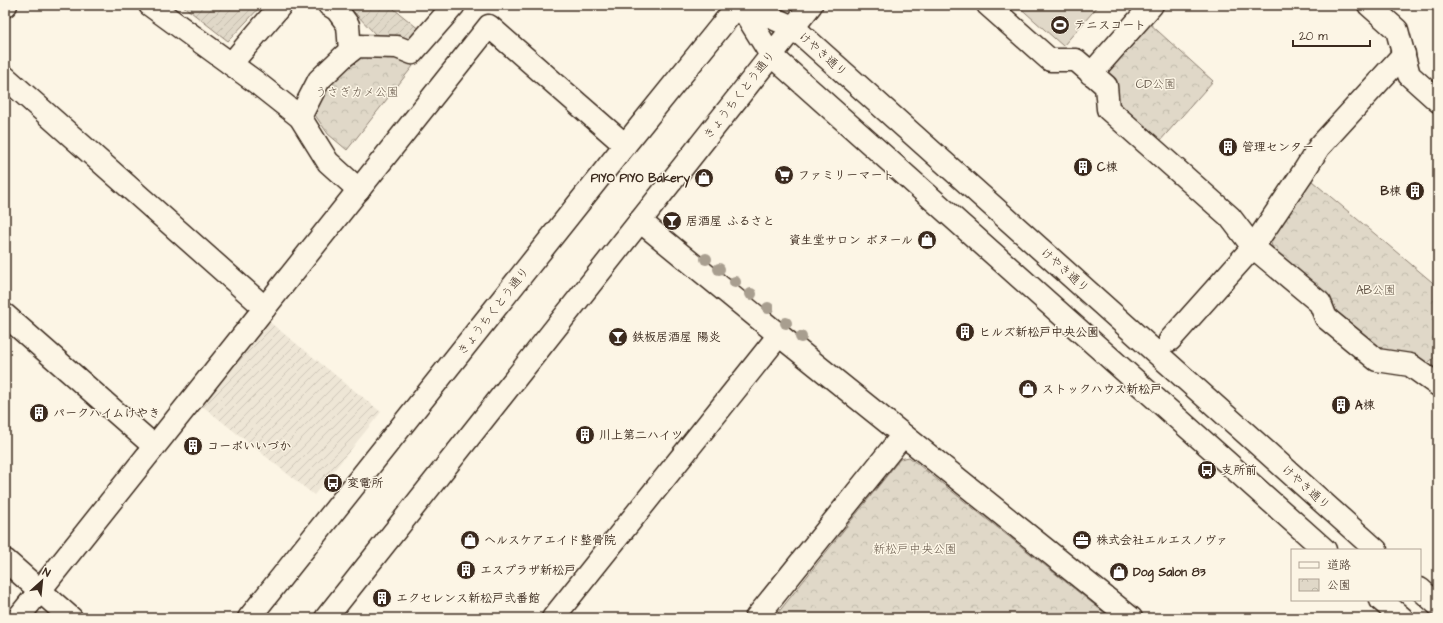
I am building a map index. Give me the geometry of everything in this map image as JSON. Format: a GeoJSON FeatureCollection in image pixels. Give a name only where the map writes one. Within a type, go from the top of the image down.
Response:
{"type":"FeatureCollection","features":[{"type":"Feature","properties":{"kind":"street"},"geometry":{"type":"LineString","coordinates":[[150,5],[231,64],[300,118],[328,162],[359,190]]}},
{"type":"Feature","properties":{"kind":"street"},"geometry":{"type":"LineString","coordinates":[[231,64],[281,5]]}},
{"type":"Feature","properties":{"kind":"street"},"geometry":{"type":"LineString","coordinates":[[329,5],[337,10],[348,24],[350,51]]}},
{"type":"Feature","properties":{"kind":"street"},"geometry":{"type":"LineString","coordinates":[[300,118],[319,80],[350,51],[357,46],[377,46],[397,47],[412,53],[454,5]]}},
{"type":"Feature","properties":{"kind":"street"},"geometry":{"type":"LineString","coordinates":[[740,5],[771,55],[1324,549]]}},
{"type":"Feature","properties":{"kind":"street","name":"けやき通り"},"geometry":{"type":"LineString","coordinates":[[740,5],[793,27],[1375,549]]}},
{"type":"Feature","properties":{"kind":"street","name":"きょうちくとう通り"},"geometry":{"type":"LineString","coordinates":[[249,618],[624,145],[740,5]]}},
{"type":"Feature","properties":{"kind":"street","name":"きょうちくとう通り"},"geometry":{"type":"LineString","coordinates":[[326,618],[811,5]]}},
{"type":"Feature","properties":{"kind":"street"},"geometry":{"type":"LineString","coordinates":[[988,5],[1050,60],[1076,60],[1106,86],[1108,109],[1230,217],[1252,247],[1320,303],[1326,318],[1377,360],[1410,366],[1435,376]]}},
{"type":"Feature","properties":{"kind":"street"},"geometry":{"type":"LineString","coordinates":[[1091,74],[1152,5]]}},
{"type":"Feature","properties":{"kind":"street"},"geometry":{"type":"LineString","coordinates":[[1369,5],[1397,30],[1409,75],[1438,101]]}},
{"type":"Feature","properties":{"kind":"street"},"geometry":{"type":"LineString","coordinates":[[18,618],[489,26],[624,145]]}},
{"type":"Feature","properties":{"kind":"street"},"geometry":{"type":"LineString","coordinates":[[1170,340],[1252,247],[1319,147],[1404,54]]}},
{"type":"Feature","properties":{"kind":"street"},"geometry":{"type":"LineString","coordinates":[[5,77],[265,308]]}},
{"type":"Feature","properties":{"kind":"street"},"geometry":{"type":"LineString","coordinates":[[640,221],[779,335],[1131,618]]}},
{"type":"Feature","properties":{"kind":"street"},"geometry":{"type":"LineString","coordinates":[[5,315],[154,446]]}},
{"type":"Feature","properties":{"kind":"street"},"geometry":{"type":"LineString","coordinates":[[552,618],[779,335]]}},
{"type":"Feature","properties":{"kind":"street"},"geometry":{"type":"LineString","coordinates":[[756,618],[903,435]]}},
{"type":"Feature","properties":{"kind":"street"},"geometry":{"type":"LineString","coordinates":[[5,560],[71,618]]}},
{"type":"Feature","properties":{"kind":"street"},"geometry":{"type":"LineString","coordinates":[[1421,590],[1438,605]]}},
{"type":"Feature","properties":{"kind":"street"},"geometry":{"type":"LineString","coordinates":[[1382,601],[1402,618]]}},
{"type":"Feature","properties":{"kind":"shaded area"},"geometry":{"type":"Polygon","coordinates":[[[267,320],[381,412],[314,495],[200,404],[267,320]]]}},
{"type":"Feature","properties":{"kind":"green space"},"geometry":{"type":"Polygon","coordinates":[[[182,5],[262,5],[228,41],[182,5]]]}},
{"type":"Feature","properties":{"kind":"green space"},"geometry":{"type":"Polygon","coordinates":[[[345,5],[389,5],[425,34],[414,46],[378,37],[353,11],[345,5]]]}},
{"type":"Feature","properties":{"kind":"green space","name":"テニスコート"},"geometry":{"type":"Polygon","coordinates":[[[1017,5],[1099,5],[1063,46],[1017,5]]]}},
{"type":"Feature","properties":{"kind":"green space","name":"CD公園"},"geometry":{"type":"Polygon","coordinates":[[[1148,22],[1213,81],[1159,142],[1117,104],[1106,71],[1148,22]]]}},
{"type":"Feature","properties":{"kind":"green space","name":"うさぎカメ公園"},"geometry":{"type":"Polygon","coordinates":[[[364,54],[396,55],[413,66],[347,150],[328,134],[315,115],[326,90],[335,75],[364,54]]]}},
{"type":"Feature","properties":{"kind":"green space","name":"AB公園"},"geometry":{"type":"Polygon","coordinates":[[[1312,181],[1438,287],[1438,354],[1427,364],[1415,356],[1385,351],[1338,314],[1330,299],[1301,272],[1275,255],[1270,240],[1294,201],[1312,181]]]}},
{"type":"Feature","properties":{"kind":"green space","name":"新松戸中央公園"},"geometry":{"type":"Polygon","coordinates":[[[909,457],[1111,618],[774,618],[900,459],[909,457]]]}},
{"type":"Feature","properties":{"kind":"place","name":"テニスコート"},"geometry":{"type":"Point","coordinates":[1060,25]}},
{"type":"Feature","properties":{"kind":"place","name":"管理センター"},"geometry":{"type":"Point","coordinates":[1228,147]}},
{"type":"Feature","properties":{"kind":"place","name":"C棟"},"geometry":{"type":"Point","coordinates":[1083,167]}},
{"type":"Feature","properties":{"kind":"place","name":"ファミリーマート"},"geometry":{"type":"Point","coordinates":[784,175]}},
{"type":"Feature","properties":{"kind":"place","name":"PIYO PIYO Bakery"},"geometry":{"type":"Point","coordinates":[704,178]}},
{"type":"Feature","properties":{"kind":"place","name":"B棟"},"geometry":{"type":"Point","coordinates":[1415,191]}},
{"type":"Feature","properties":{"kind":"place","name":"居酒屋 ふるさと"},"geometry":{"type":"Point","coordinates":[672,221]}},
{"type":"Feature","properties":{"kind":"place","name":"資生堂サロン ボヌール"},"geometry":{"type":"Point","coordinates":[927,240]}},
{"type":"Feature","properties":{"kind":"place","name":"ヒルズ新松戸中央公園"},"geometry":{"type":"Point","coordinates":[965,332]}},
{"type":"Feature","properties":{"kind":"place","name":"鉄板居酒屋 陽炎"},"geometry":{"type":"Point","coordinates":[618,337]}},
{"type":"Feature","properties":{"kind":"place","name":"ストックハウス新松戸"},"geometry":{"type":"Point","coordinates":[1028,389]}},
{"type":"Feature","properties":{"kind":"place","name":"A棟"},"geometry":{"type":"Point","coordinates":[1341,405]}},
{"type":"Feature","properties":{"kind":"place","name":"パークハイムけやき"},"geometry":{"type":"Point","coordinates":[39,413]}},
{"type":"Feature","properties":{"kind":"place","name":"川上第二ハイツ"},"geometry":{"type":"Point","coordinates":[585,435]}},
{"type":"Feature","properties":{"kind":"place","name":"コーポいいづか"},"geometry":{"type":"Point","coordinates":[193,446]}},
{"type":"Feature","properties":{"kind":"place","name":"支所前"},"geometry":{"type":"Point","coordinates":[1207,470]}},
{"type":"Feature","properties":{"kind":"place","name":"変電所"},"geometry":{"type":"Point","coordinates":[333,483]}},
{"type":"Feature","properties":{"kind":"place","name":"ヘルスケアエイド整骨院"},"geometry":{"type":"Point","coordinates":[470,540]}},
{"type":"Feature","properties":{"kind":"place","name":"株式会社エルエスノヴァ"},"geometry":{"type":"Point","coordinates":[1082,540]}},
{"type":"Feature","properties":{"kind":"place","name":"エスプラザ新松戸"},"geometry":{"type":"Point","coordinates":[466,570]}},
{"type":"Feature","properties":{"kind":"place","name":"Dog Salon 83"},"geometry":{"type":"Point","coordinates":[1119,572]}},
{"type":"Feature","properties":{"kind":"place","name":"エクセレンス新松戸弐番館"},"geometry":{"type":"Point","coordinates":[382,598]}}]}
